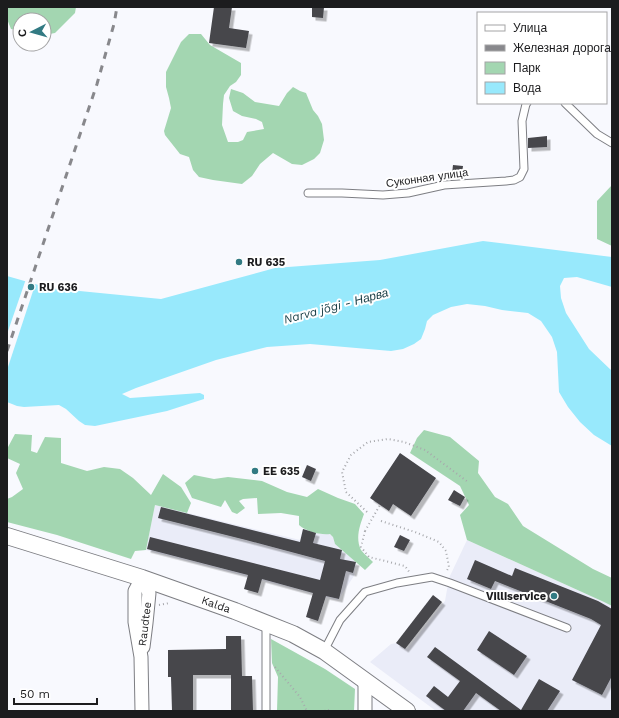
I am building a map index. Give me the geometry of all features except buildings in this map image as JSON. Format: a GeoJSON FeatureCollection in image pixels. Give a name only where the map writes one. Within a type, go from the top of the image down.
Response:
{"type":"FeatureCollection","features":[{"type":"Feature","properties":{"kind":"street","name":"Kalda"},"geometry":{"type":"LineString","coordinates":[[7,536],[142,578],[235,611],[293,634],[324,651],[406,711]]}},
{"type":"Feature","properties":{"kind":"street","name":"Raudtee"},"geometry":{"type":"LineString","coordinates":[[141,657],[149,593],[142,578]]}},
{"type":"Feature","properties":{"kind":"street","name":"Raudtee"},"geometry":{"type":"LineString","coordinates":[[142,578],[135,591],[135,622],[141,657],[142,711]]}},
{"type":"Feature","properties":{"kind":"street"},"geometry":{"type":"LineString","coordinates":[[365,681],[365,711]]}},
{"type":"Feature","properties":{"kind":"lane","name":"Суконная улица"},"geometry":{"type":"LineString","coordinates":[[308,193],[383,195],[408,193],[444,185],[520,178],[524,169],[522,121],[526,104]]}},
{"type":"Feature","properties":{"kind":"lane"},"geometry":{"type":"LineString","coordinates":[[566,104],[597,134],[612,143]]}},
{"type":"Feature","properties":{"kind":"lane"},"geometry":{"type":"LineString","coordinates":[[324,651],[340,620],[364,592],[397,583],[432,577],[567,628]]}},
{"type":"Feature","properties":{"kind":"lane"},"geometry":{"type":"LineString","coordinates":[[266,624],[266,711]]}},
{"type":"Feature","properties":{"kind":"path"},"geometry":{"type":"LineString","coordinates":[[367,512],[346,492],[342,472],[351,456],[368,442],[388,439],[404,442],[425,450],[468,482]]}},
{"type":"Feature","properties":{"kind":"path"},"geometry":{"type":"LineString","coordinates":[[380,505],[365,531],[361,546],[369,557],[405,566],[415,580]]}},
{"type":"Feature","properties":{"kind":"path"},"geometry":{"type":"LineString","coordinates":[[381,521],[415,532],[439,542],[446,551],[449,567],[442,580]]}},
{"type":"Feature","properties":{"kind":"path"},"geometry":{"type":"LineString","coordinates":[[148,605],[154,606],[174,602]]}},
{"type":"Feature","properties":{"kind":"path"},"geometry":{"type":"LineString","coordinates":[[266,662],[272,663],[300,697],[307,711]]}},
{"type":"Feature","properties":{"kind":"path"},"geometry":{"type":"LineString","coordinates":[[325,711],[327,709],[329,711]]}},
{"type":"Feature","properties":{"kind":"shaded area"},"geometry":{"type":"Polygon","coordinates":[[[155,505],[300,540],[303,529],[323,534],[330,534],[333,537],[335,544],[356,562],[354,576],[338,600],[146,550],[155,505]]]}},
{"type":"Feature","properties":{"kind":"shaded area"},"geometry":{"type":"Polygon","coordinates":[[[467,540],[612,606],[612,711],[436,711],[370,662],[391,644],[397,643],[407,649],[445,601],[449,578],[467,540]]]}},
{"type":"Feature","properties":{"kind":"green space"},"geometry":{"type":"Polygon","coordinates":[[[7,7],[76,7],[75,13],[55,33],[52,34],[52,12],[12,12],[12,29],[7,19],[7,7]]]}},
{"type":"Feature","properties":{"kind":"green space"},"geometry":{"type":"Polygon","coordinates":[[[189,34],[201,34],[210,45],[241,63],[241,75],[236,82],[230,86],[224,95],[222,125],[228,142],[238,142],[243,140],[247,132],[264,129],[262,122],[242,116],[233,111],[229,98],[231,89],[243,93],[255,102],[279,106],[287,93],[293,87],[306,93],[313,110],[322,124],[324,140],[320,153],[314,159],[302,165],[292,164],[273,153],[260,164],[252,176],[242,184],[199,177],[193,170],[189,157],[180,154],[165,135],[164,131],[171,108],[166,87],[166,72],[181,42],[189,34]]]}},
{"type":"Feature","properties":{"kind":"green space"},"geometry":{"type":"Polygon","coordinates":[[[612,185],[612,246],[597,239],[597,201],[612,185]]]}},
{"type":"Feature","properties":{"kind":"green space"},"geometry":{"type":"Polygon","coordinates":[[[424,430],[450,437],[479,461],[478,473],[495,497],[508,504],[523,526],[593,569],[612,578],[612,606],[467,540],[460,515],[469,505],[460,486],[410,453],[417,438],[424,430]]]}},
{"type":"Feature","properties":{"kind":"green space"},"geometry":{"type":"Polygon","coordinates":[[[15,434],[32,435],[31,451],[37,453],[45,437],[61,438],[61,463],[87,471],[104,467],[120,469],[133,478],[151,495],[163,474],[181,487],[191,503],[187,513],[155,505],[146,550],[135,551],[131,559],[57,535],[7,522],[7,499],[23,489],[16,473],[20,464],[7,458],[7,449],[15,434]]]}},
{"type":"Feature","properties":{"kind":"green space"},"geometry":{"type":"Polygon","coordinates":[[[194,475],[214,479],[228,477],[262,481],[287,492],[307,497],[318,489],[355,504],[364,514],[358,536],[359,545],[362,552],[373,562],[365,570],[335,544],[333,537],[330,534],[322,534],[306,530],[299,525],[299,516],[281,513],[258,514],[257,498],[243,499],[239,501],[245,508],[237,514],[232,512],[225,500],[221,507],[192,498],[185,483],[194,475]]]}},
{"type":"Feature","properties":{"kind":"green space"},"geometry":{"type":"Polygon","coordinates":[[[271,639],[325,669],[355,689],[354,711],[277,711],[278,677],[272,663],[271,639]]]}},
{"type":"Feature","properties":{"kind":"water","name":"Narva jõgi - Нарва"},"geometry":{"type":"Polygon","coordinates":[[[483,241],[612,257],[612,287],[577,277],[564,278],[560,286],[561,298],[566,313],[589,349],[612,371],[612,446],[594,435],[580,422],[568,407],[559,392],[557,352],[552,337],[541,321],[528,313],[467,304],[451,307],[433,315],[427,321],[421,339],[403,349],[391,351],[310,344],[267,347],[216,360],[122,394],[130,398],[200,393],[204,395],[204,399],[167,411],[95,426],[85,425],[59,405],[24,407],[7,402],[7,276],[49,288],[161,299],[275,268],[380,260],[483,241]]]}},
{"type":"Feature","properties":{"kind":"pier"},"geometry":{"type":"Polygon","coordinates":[[[26,279],[36,282],[7,370],[7,334],[26,279]]]}},
{"type":"Feature","properties":{"kind":"railway"},"geometry":{"type":"LineString","coordinates":[[7,351],[97,84],[114,24],[117,7]]}},
{"type":"Feature","properties":{"kind":"place","name":"RU 635"},"geometry":{"type":"Point","coordinates":[239,262]}},
{"type":"Feature","properties":{"kind":"place","name":"RU 636"},"geometry":{"type":"Point","coordinates":[31,287]}},
{"type":"Feature","properties":{"kind":"place","name":"EE 635"},"geometry":{"type":"Point","coordinates":[255,471]}},
{"type":"Feature","properties":{"kind":"place","name":"Villiservice"},"geometry":{"type":"Point","coordinates":[554,596]}}]}
